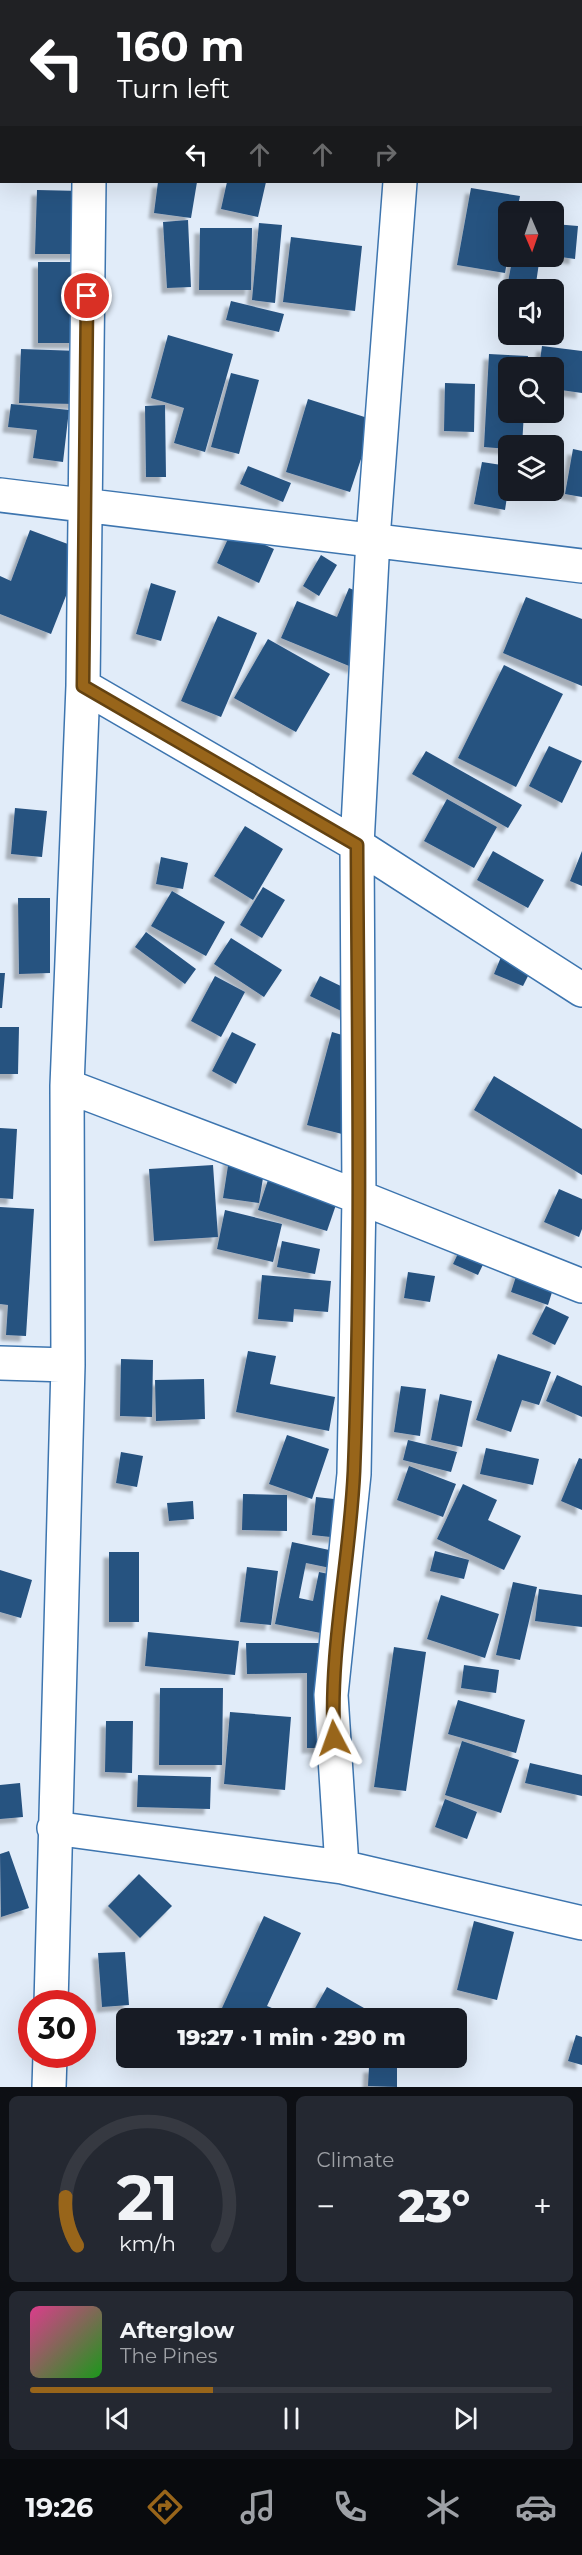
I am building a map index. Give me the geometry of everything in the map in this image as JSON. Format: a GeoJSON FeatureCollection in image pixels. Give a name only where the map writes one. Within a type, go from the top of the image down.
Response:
{"type":"FeatureCollection","features":[{"type":"Feature","properties":{"kind":"street"},"geometry":{"type":"LineString","coordinates":[[51,1990],[68,1365],[67,1086],[83,686],[89,183]]}},
{"type":"Feature","properties":{"kind":"street"},"geometry":{"type":"LineString","coordinates":[[342,1867],[332,1695],[354,1474],[359,1197],[357,845],[373,539],[400,183]]}},
{"type":"Feature","properties":{"kind":"street"},"geometry":{"type":"LineString","coordinates":[[0,495],[84,503],[582,566]]}},
{"type":"Feature","properties":{"kind":"street"},"geometry":{"type":"LineString","coordinates":[[83,686],[357,845],[582,990]]}},
{"type":"Feature","properties":{"kind":"street"},"geometry":{"type":"LineString","coordinates":[[67,1086],[359,1197],[582,1286]]}},
{"type":"Feature","properties":{"kind":"street"},"geometry":{"type":"LineString","coordinates":[[0,1363],[68,1365]]}},
{"type":"Feature","properties":{"kind":"street"},"geometry":{"type":"LineString","coordinates":[[54,1828],[342,1867],[582,1923]]}},
{"type":"Feature","properties":{"kind":"street"},"geometry":{"type":"LineString","coordinates":[[49,2087],[50,2068]]}},
{"type":"Feature","properties":{"kind":"building"},"geometry":{"type":"Polygon","coordinates":[[[158,183],[197,183],[191,218],[154,213],[158,183]]]}},
{"type":"Feature","properties":{"kind":"building"},"geometry":{"type":"Polygon","coordinates":[[[227,183],[266,183],[258,217],[221,209],[227,183]]]}},
{"type":"Feature","properties":{"kind":"building"},"geometry":{"type":"Polygon","coordinates":[[[471,188],[520,196],[519,201],[498,201],[498,267],[506,267],[505,273],[457,265],[471,188]]]}},
{"type":"Feature","properties":{"kind":"building"},"geometry":{"type":"Polygon","coordinates":[[[37,190],[82,191],[80,254],[35,254],[37,190]]]}},
{"type":"Feature","properties":{"kind":"building"},"geometry":{"type":"Polygon","coordinates":[[[188,220],[191,287],[167,288],[163,222],[188,220]]]}},
{"type":"Feature","properties":{"kind":"building"},"geometry":{"type":"Polygon","coordinates":[[[259,223],[282,225],[275,303],[252,300],[259,223]]]}},
{"type":"Feature","properties":{"kind":"building"},"geometry":{"type":"Polygon","coordinates":[[[564,225],[578,226],[575,259],[564,257],[564,225]]]}},
{"type":"Feature","properties":{"kind":"building"},"geometry":{"type":"Polygon","coordinates":[[[200,228],[252,228],[251,290],[199,290],[200,228]]]}},
{"type":"Feature","properties":{"kind":"building"},"geometry":{"type":"Polygon","coordinates":[[[291,237],[362,246],[355,311],[283,302],[291,237]]]}},
{"type":"Feature","properties":{"kind":"building"},"geometry":{"type":"Polygon","coordinates":[[[38,262],[76,262],[76,343],[38,343],[38,262]]]}},
{"type":"Feature","properties":{"kind":"building"},"geometry":{"type":"Polygon","coordinates":[[[511,267],[538,267],[537,279],[509,279],[511,267]]]}},
{"type":"Feature","properties":{"kind":"building"},"geometry":{"type":"Polygon","coordinates":[[[231,301],[284,314],[279,332],[226,320],[231,301]]]}},
{"type":"Feature","properties":{"kind":"building"},"geometry":{"type":"Polygon","coordinates":[[[168,335],[233,354],[205,452],[174,443],[184,408],[151,398],[168,335]]]}},
{"type":"Feature","properties":{"kind":"building"},"geometry":{"type":"Polygon","coordinates":[[[542,346],[582,351],[582,393],[564,390],[564,357],[540,357],[542,346]]]}},
{"type":"Feature","properties":{"kind":"building"},"geometry":{"type":"Polygon","coordinates":[[[21,349],[80,351],[78,404],[19,403],[21,349]]]}},
{"type":"Feature","properties":{"kind":"building"},"geometry":{"type":"Polygon","coordinates":[[[489,354],[528,356],[498,357],[498,423],[523,423],[523,435],[498,435],[498,448],[484,447],[489,354]]]}},
{"type":"Feature","properties":{"kind":"building"},"geometry":{"type":"Polygon","coordinates":[[[231,373],[259,380],[239,454],[211,447],[231,373]]]}},
{"type":"Feature","properties":{"kind":"building"},"geometry":{"type":"Polygon","coordinates":[[[445,383],[475,384],[474,432],[444,431],[445,383]]]}},
{"type":"Feature","properties":{"kind":"building"},"geometry":{"type":"Polygon","coordinates":[[[308,399],[374,420],[350,492],[286,472],[308,399]]]}},
{"type":"Feature","properties":{"kind":"building"},"geometry":{"type":"Polygon","coordinates":[[[11,404],[69,410],[63,462],[33,458],[37,430],[8,427],[11,404]]]}},
{"type":"Feature","properties":{"kind":"building"},"geometry":{"type":"Polygon","coordinates":[[[165,405],[166,477],[146,477],[145,406],[165,405]]]}},
{"type":"Feature","properties":{"kind":"building"},"geometry":{"type":"Polygon","coordinates":[[[573,449],[582,451],[582,497],[565,494],[573,449]]]}},
{"type":"Feature","properties":{"kind":"building"},"geometry":{"type":"Polygon","coordinates":[[[482,462],[498,464],[498,501],[506,501],[505,510],[474,504],[482,462]]]}},
{"type":"Feature","properties":{"kind":"building"},"geometry":{"type":"Polygon","coordinates":[[[248,466],[291,483],[283,502],[240,484],[248,466]]]}},
{"type":"Feature","properties":{"kind":"building"},"geometry":{"type":"Polygon","coordinates":[[[30,530],[84,550],[51,634],[0,614],[0,576],[11,581],[30,530]]]}},
{"type":"Feature","properties":{"kind":"building"},"geometry":{"type":"Polygon","coordinates":[[[232,530],[274,549],[259,583],[217,563],[232,530]]]}},
{"type":"Feature","properties":{"kind":"building"},"geometry":{"type":"Polygon","coordinates":[[[321,555],[337,565],[319,596],[303,586],[321,555]]]}},
{"type":"Feature","properties":{"kind":"building"},"geometry":{"type":"Polygon","coordinates":[[[151,583],[176,591],[161,641],[136,634],[151,583]]]}},
{"type":"Feature","properties":{"kind":"building"},"geometry":{"type":"Polygon","coordinates":[[[349,588],[382,602],[354,668],[281,638],[297,601],[337,617],[349,588]]]}},
{"type":"Feature","properties":{"kind":"building"},"geometry":{"type":"Polygon","coordinates":[[[526,597],[582,619],[582,686],[503,653],[526,597]]]}},
{"type":"Feature","properties":{"kind":"building"},"geometry":{"type":"Polygon","coordinates":[[[218,616],[257,633],[221,717],[181,701],[218,616]]]}},
{"type":"Feature","properties":{"kind":"building"},"geometry":{"type":"Polygon","coordinates":[[[268,639],[330,674],[296,732],[234,698],[268,639]]]}},
{"type":"Feature","properties":{"kind":"building"},"geometry":{"type":"Polygon","coordinates":[[[504,665],[563,694],[516,787],[458,758],[504,665]]]}},
{"type":"Feature","properties":{"kind":"building"},"geometry":{"type":"Polygon","coordinates":[[[549,746],[582,761],[562,803],[529,786],[549,746]]]}},
{"type":"Feature","properties":{"kind":"building"},"geometry":{"type":"Polygon","coordinates":[[[426,751],[522,805],[508,828],[412,774],[426,751]]]}},
{"type":"Feature","properties":{"kind":"building"},"geometry":{"type":"Polygon","coordinates":[[[447,799],[497,827],[474,868],[424,841],[447,799]]]}},
{"type":"Feature","properties":{"kind":"building"},"geometry":{"type":"Polygon","coordinates":[[[15,808],[47,811],[42,857],[11,854],[15,808]]]}},
{"type":"Feature","properties":{"kind":"building"},"geometry":{"type":"Polygon","coordinates":[[[245,826],[283,849],[253,900],[214,876],[245,826]]]}},
{"type":"Feature","properties":{"kind":"building"},"geometry":{"type":"Polygon","coordinates":[[[493,851],[544,880],[528,908],[477,880],[493,851]]]}},
{"type":"Feature","properties":{"kind":"building"},"geometry":{"type":"Polygon","coordinates":[[[582,851],[582,886],[570,881],[582,851]]]}},
{"type":"Feature","properties":{"kind":"building"},"geometry":{"type":"Polygon","coordinates":[[[161,857],[188,863],[183,889],[156,884],[161,857]]]}},
{"type":"Feature","properties":{"kind":"building"},"geometry":{"type":"Polygon","coordinates":[[[263,887],[285,900],[262,938],[240,925],[263,887]]]}},
{"type":"Feature","properties":{"kind":"building"},"geometry":{"type":"Polygon","coordinates":[[[172,891],[225,922],[206,956],[151,926],[172,891]]]}},
{"type":"Feature","properties":{"kind":"building"},"geometry":{"type":"Polygon","coordinates":[[[18,898],[50,898],[50,973],[19,974],[18,898]]]}},
{"type":"Feature","properties":{"kind":"building"},"geometry":{"type":"Polygon","coordinates":[[[146,932],[196,969],[185,984],[135,947],[146,932]]]}},
{"type":"Feature","properties":{"kind":"building"},"geometry":{"type":"Polygon","coordinates":[[[231,938],[282,970],[264,997],[214,964],[231,938]]]}},
{"type":"Feature","properties":{"kind":"building"},"geometry":{"type":"Polygon","coordinates":[[[501,957],[531,970],[523,986],[494,974],[501,957]]]}},
{"type":"Feature","properties":{"kind":"building"},"geometry":{"type":"Polygon","coordinates":[[[0,973],[5,973],[2,1008],[0,1008],[0,973]]]}},
{"type":"Feature","properties":{"kind":"building"},"geometry":{"type":"Polygon","coordinates":[[[215,976],[245,992],[221,1037],[191,1021],[215,976]]]}},
{"type":"Feature","properties":{"kind":"building"},"geometry":{"type":"Polygon","coordinates":[[[320,976],[374,1002],[364,1022],[310,996],[320,976]]]}},
{"type":"Feature","properties":{"kind":"building"},"geometry":{"type":"Polygon","coordinates":[[[0,1027],[19,1027],[18,1074],[0,1074],[0,1027]]]}},
{"type":"Feature","properties":{"kind":"building"},"geometry":{"type":"Polygon","coordinates":[[[232,1032],[256,1044],[236,1084],[212,1071],[232,1032]]]}},
{"type":"Feature","properties":{"kind":"building"},"geometry":{"type":"Polygon","coordinates":[[[332,1032],[366,1042],[342,1134],[307,1125],[332,1032]]]}},
{"type":"Feature","properties":{"kind":"building"},"geometry":{"type":"Polygon","coordinates":[[[494,1076],[582,1129],[582,1175],[474,1110],[494,1076]]]}},
{"type":"Feature","properties":{"kind":"building"},"geometry":{"type":"Polygon","coordinates":[[[0,1128],[17,1129],[13,1199],[0,1198],[0,1128]]]}},
{"type":"Feature","properties":{"kind":"building"},"geometry":{"type":"Polygon","coordinates":[[[230,1153],[266,1159],[259,1203],[223,1198],[230,1153]]]}},
{"type":"Feature","properties":{"kind":"building"},"geometry":{"type":"Polygon","coordinates":[[[213,1165],[218,1237],[154,1241],[149,1169],[213,1165]]]}},
{"type":"Feature","properties":{"kind":"building"},"geometry":{"type":"Polygon","coordinates":[[[269,1177],[338,1199],[327,1231],[258,1210],[269,1177]]]}},
{"type":"Feature","properties":{"kind":"building"},"geometry":{"type":"Polygon","coordinates":[[[559,1189],[582,1199],[582,1229],[579,1237],[544,1222],[559,1189]]]}},
{"type":"Feature","properties":{"kind":"building"},"geometry":{"type":"Polygon","coordinates":[[[0,1207],[34,1209],[26,1336],[6,1335],[8,1305],[0,1304],[0,1207]]]}},
{"type":"Feature","properties":{"kind":"building"},"geometry":{"type":"Polygon","coordinates":[[[225,1210],[282,1224],[273,1262],[217,1249],[225,1210]]]}},
{"type":"Feature","properties":{"kind":"building"},"geometry":{"type":"Polygon","coordinates":[[[282,1241],[320,1249],[315,1274],[277,1267],[282,1241]]]}},
{"type":"Feature","properties":{"kind":"building"},"geometry":{"type":"Polygon","coordinates":[[[464,1241],[489,1252],[478,1275],[453,1264],[464,1241]]]}},
{"type":"Feature","properties":{"kind":"building"},"geometry":{"type":"Polygon","coordinates":[[[521,1261],[558,1273],[548,1305],[511,1292],[521,1261]]]}},
{"type":"Feature","properties":{"kind":"building"},"geometry":{"type":"Polygon","coordinates":[[[408,1272],[435,1276],[430,1302],[404,1298],[408,1272]]]}},
{"type":"Feature","properties":{"kind":"building"},"geometry":{"type":"Polygon","coordinates":[[[262,1275],[331,1281],[328,1312],[294,1309],[293,1322],[258,1319],[262,1275]]]}},
{"type":"Feature","properties":{"kind":"building"},"geometry":{"type":"Polygon","coordinates":[[[546,1306],[569,1317],[555,1345],[532,1334],[546,1306]]]}},
{"type":"Feature","properties":{"kind":"building"},"geometry":{"type":"Polygon","coordinates":[[[248,1351],[276,1356],[270,1384],[335,1397],[329,1431],[236,1412],[248,1351]]]}},
{"type":"Feature","properties":{"kind":"building"},"geometry":{"type":"Polygon","coordinates":[[[498,1354],[551,1372],[539,1405],[522,1400],[511,1432],[476,1420],[498,1354]]]}},
{"type":"Feature","properties":{"kind":"building"},"geometry":{"type":"Polygon","coordinates":[[[121,1359],[153,1360],[152,1417],[120,1416],[121,1359]]]}},
{"type":"Feature","properties":{"kind":"building"},"geometry":{"type":"Polygon","coordinates":[[[557,1375],[582,1386],[582,1417],[546,1401],[557,1375]]]}},
{"type":"Feature","properties":{"kind":"building"},"geometry":{"type":"Polygon","coordinates":[[[204,1379],[205,1419],[156,1421],[155,1380],[204,1379]]]}},
{"type":"Feature","properties":{"kind":"building"},"geometry":{"type":"Polygon","coordinates":[[[401,1386],[426,1389],[420,1436],[394,1432],[401,1386]]]}},
{"type":"Feature","properties":{"kind":"building"},"geometry":{"type":"Polygon","coordinates":[[[440,1394],[472,1401],[462,1447],[431,1440],[440,1394]]]}},
{"type":"Feature","properties":{"kind":"building"},"geometry":{"type":"Polygon","coordinates":[[[287,1435],[329,1449],[312,1499],[269,1484],[287,1435]]]}},
{"type":"Feature","properties":{"kind":"building"},"geometry":{"type":"Polygon","coordinates":[[[408,1440],[457,1452],[451,1472],[403,1460],[408,1440]]]}},
{"type":"Feature","properties":{"kind":"building"},"geometry":{"type":"Polygon","coordinates":[[[486,1448],[539,1459],[533,1485],[480,1474],[486,1448]]]}},
{"type":"Feature","properties":{"kind":"building"},"geometry":{"type":"Polygon","coordinates":[[[121,1452],[143,1456],[137,1487],[116,1483],[121,1452]]]}},
{"type":"Feature","properties":{"kind":"building"},"geometry":{"type":"Polygon","coordinates":[[[579,1458],[582,1459],[582,1510],[561,1501],[579,1458]]]}},
{"type":"Feature","properties":{"kind":"building"},"geometry":{"type":"Polygon","coordinates":[[[409,1466],[456,1484],[443,1517],[397,1500],[409,1466]]]}},
{"type":"Feature","properties":{"kind":"building"},"geometry":{"type":"Polygon","coordinates":[[[463,1484],[497,1500],[488,1520],[521,1536],[504,1570],[437,1539],[463,1484]]]}},
{"type":"Feature","properties":{"kind":"building"},"geometry":{"type":"Polygon","coordinates":[[[243,1494],[287,1495],[287,1531],[242,1530],[243,1494]]]}},
{"type":"Feature","properties":{"kind":"building"},"geometry":{"type":"Polygon","coordinates":[[[316,1497],[343,1500],[340,1538],[312,1535],[316,1497]]]}},
{"type":"Feature","properties":{"kind":"building"},"geometry":{"type":"Polygon","coordinates":[[[193,1501],[194,1519],[169,1521],[167,1503],[193,1501]]]}},
{"type":"Feature","properties":{"kind":"building"},"geometry":{"type":"Polygon","coordinates":[[[292,1542],[348,1554],[345,1571],[306,1563],[299,1598],[313,1601],[319,1572],[343,1577],[331,1635],[275,1624],[292,1542]]]}},
{"type":"Feature","properties":{"kind":"building"},"geometry":{"type":"Polygon","coordinates":[[[435,1551],[469,1560],[464,1579],[430,1571],[435,1551]]]}},
{"type":"Feature","properties":{"kind":"building"},"geometry":{"type":"Polygon","coordinates":[[[109,1552],[139,1552],[139,1622],[109,1622],[109,1552]]]}},
{"type":"Feature","properties":{"kind":"building"},"geometry":{"type":"Polygon","coordinates":[[[247,1567],[278,1571],[271,1625],[240,1622],[247,1567]]]}},
{"type":"Feature","properties":{"kind":"building"},"geometry":{"type":"Polygon","coordinates":[[[0,1570],[32,1580],[21,1618],[0,1612],[0,1570]]]}},
{"type":"Feature","properties":{"kind":"building"},"geometry":{"type":"Polygon","coordinates":[[[513,1582],[537,1587],[520,1660],[496,1655],[513,1582]]]}},
{"type":"Feature","properties":{"kind":"building"},"geometry":{"type":"Polygon","coordinates":[[[539,1589],[582,1595],[582,1627],[535,1621],[539,1589]]]}},
{"type":"Feature","properties":{"kind":"building"},"geometry":{"type":"Polygon","coordinates":[[[441,1595],[499,1614],[485,1658],[427,1639],[441,1595]]]}},
{"type":"Feature","properties":{"kind":"building"},"geometry":{"type":"Polygon","coordinates":[[[148,1632],[239,1641],[235,1675],[145,1666],[148,1632]]]}},
{"type":"Feature","properties":{"kind":"building"},"geometry":{"type":"Polygon","coordinates":[[[246,1643],[332,1643],[332,1748],[307,1748],[307,1673],[247,1674],[246,1643]]]}},
{"type":"Feature","properties":{"kind":"building"},"geometry":{"type":"Polygon","coordinates":[[[394,1647],[426,1652],[406,1791],[374,1787],[394,1647]]]}},
{"type":"Feature","properties":{"kind":"building"},"geometry":{"type":"Polygon","coordinates":[[[464,1665],[499,1670],[496,1693],[461,1688],[464,1665]]]}},
{"type":"Feature","properties":{"kind":"building"},"geometry":{"type":"Polygon","coordinates":[[[160,1688],[223,1688],[222,1765],[159,1765],[160,1688]]]}},
{"type":"Feature","properties":{"kind":"building"},"geometry":{"type":"Polygon","coordinates":[[[458,1700],[525,1720],[516,1753],[448,1734],[458,1700]]]}},
{"type":"Feature","properties":{"kind":"building"},"geometry":{"type":"Polygon","coordinates":[[[230,1712],[291,1717],[285,1790],[224,1784],[230,1712]]]}},
{"type":"Feature","properties":{"kind":"building"},"geometry":{"type":"Polygon","coordinates":[[[106,1721],[133,1721],[132,1773],[105,1772],[106,1721]]]}},
{"type":"Feature","properties":{"kind":"building"},"geometry":{"type":"Polygon","coordinates":[[[462,1741],[519,1760],[501,1813],[445,1795],[462,1741]]]}},
{"type":"Feature","properties":{"kind":"building"},"geometry":{"type":"Polygon","coordinates":[[[530,1763],[582,1775],[582,1796],[525,1783],[530,1763]]]}},
{"type":"Feature","properties":{"kind":"building"},"geometry":{"type":"Polygon","coordinates":[[[138,1775],[211,1777],[210,1809],[137,1807],[138,1775]]]}},
{"type":"Feature","properties":{"kind":"building"},"geometry":{"type":"Polygon","coordinates":[[[20,1783],[23,1817],[0,1819],[0,1785],[20,1783]]]}},
{"type":"Feature","properties":{"kind":"building"},"geometry":{"type":"Polygon","coordinates":[[[445,1799],[477,1812],[467,1839],[435,1827],[445,1799]]]}},
{"type":"Feature","properties":{"kind":"building"},"geometry":{"type":"Polygon","coordinates":[[[9,1851],[29,1908],[1,1917],[0,1854],[9,1851]]]}},
{"type":"Feature","properties":{"kind":"building"},"geometry":{"type":"Polygon","coordinates":[[[139,1874],[172,1906],[140,1938],[108,1906],[139,1874]]]}},
{"type":"Feature","properties":{"kind":"building"},"geometry":{"type":"Polygon","coordinates":[[[264,1916],[301,1933],[267,2006],[272,2008],[222,2008],[264,1916]]]}},
{"type":"Feature","properties":{"kind":"building"},"geometry":{"type":"Polygon","coordinates":[[[474,1921],[514,1932],[497,2000],[457,1990],[474,1921]]]}},
{"type":"Feature","properties":{"kind":"building"},"geometry":{"type":"Polygon","coordinates":[[[125,1952],[129,2005],[102,2007],[98,1953],[125,1952]]]}},
{"type":"Feature","properties":{"kind":"building"},"geometry":{"type":"Polygon","coordinates":[[[327,1987],[364,2008],[315,2008],[327,1987]]]}},
{"type":"Feature","properties":{"kind":"building"},"geometry":{"type":"Polygon","coordinates":[[[576,2035],[582,2037],[582,2065],[568,2061],[576,2035]]]}},
{"type":"Feature","properties":{"kind":"building"},"geometry":{"type":"Polygon","coordinates":[[[369,2068],[397,2068],[397,2087],[368,2086],[369,2068]]]}},
{"type":"Feature","properties":{"kind":"route"},"geometry":{"type":"LineString","coordinates":[[87,296],[83,686],[357,845],[359,1197],[354,1474],[332,1695],[334,1738]]}}]}
